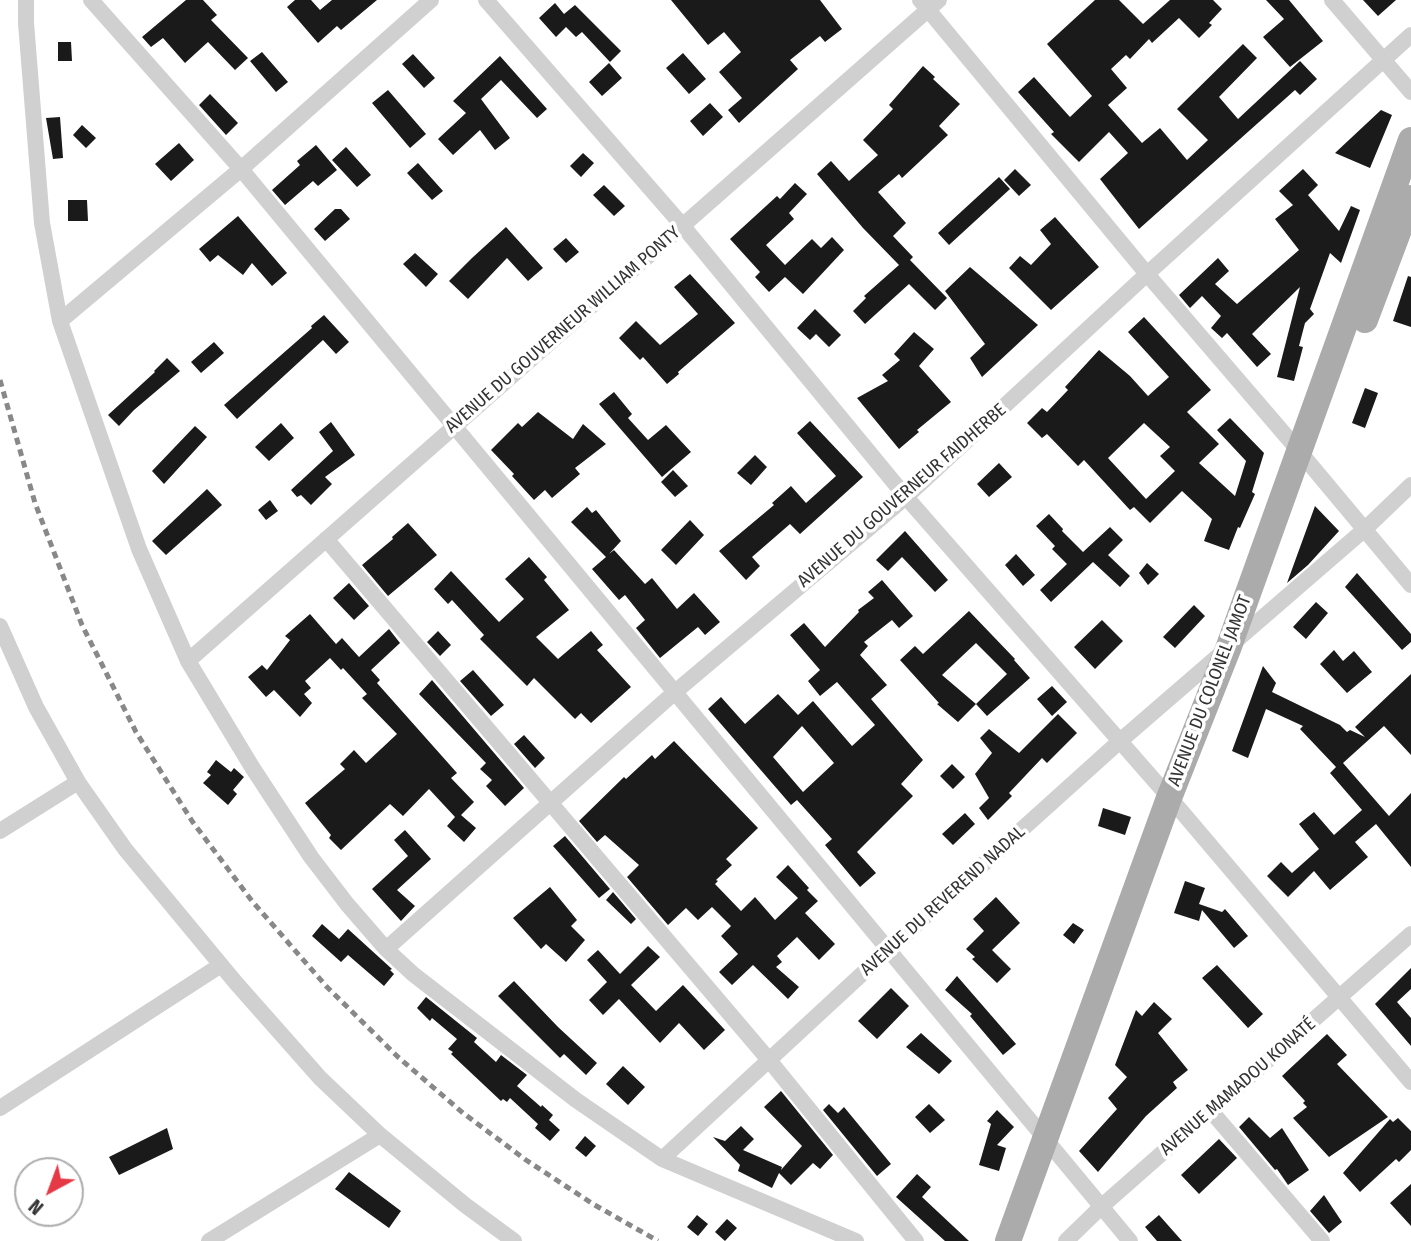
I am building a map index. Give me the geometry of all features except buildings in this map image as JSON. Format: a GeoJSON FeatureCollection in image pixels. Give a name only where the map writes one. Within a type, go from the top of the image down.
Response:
{"type":"FeatureCollection","features":[{"type":"Feature","properties":{"kind":"main road","name":"AVENUE DU COLONEL JAMOT"},"geometry":{"type":"LineString","coordinates":[[1176,805],[1253,625],[1305,458],[1411,140]]}},
{"type":"Feature","properties":{"kind":"main road","name":"AVENUE DU COLONEL JAMOT"},"geometry":{"type":"LineString","coordinates":[[1008,1241],[1051,1144],[1176,805],[1228,649],[1411,198]]}},
{"type":"Feature","properties":{"kind":"main road","name":"AVENUE DU COLONEL JAMOT"},"geometry":{"type":"LineString","coordinates":[[1025,1241],[1051,1144]]}},
{"type":"Feature","properties":{"kind":"street"},"geometry":{"type":"LineString","coordinates":[[26,0],[42,223],[60,321],[139,548],[188,661],[252,767],[311,857],[386,949],[413,974],[523,1060],[662,1159],[856,1241]]}},
{"type":"Feature","properties":{"kind":"street"},"geometry":{"type":"LineString","coordinates":[[91,0],[241,169],[1130,1241]]}},
{"type":"Feature","properties":{"kind":"street"},"geometry":{"type":"LineString","coordinates":[[60,321],[241,169],[431,0]]}},
{"type":"Feature","properties":{"kind":"street"},"geometry":{"type":"LineString","coordinates":[[486,0],[682,225],[906,497],[1176,805],[1411,1082]]}},
{"type":"Feature","properties":{"kind":"street"},"geometry":{"type":"LineString","coordinates":[[1332,0],[1411,92]]}},
{"type":"Feature","properties":{"kind":"street"},"geometry":{"type":"LineString","coordinates":[[929,3],[1147,274],[1411,585]]}},
{"type":"Feature","properties":{"kind":"street","name":"AVENUE DU GOUVERNEUR WILLIAM PONTY"},"geometry":{"type":"LineString","coordinates":[[188,661],[929,3]]}},
{"type":"Feature","properties":{"kind":"street","name":"AVENUE DU GOUVERNEUR FAIDHERBE"},"geometry":{"type":"LineString","coordinates":[[386,949],[675,692],[906,497],[1411,35]]}},
{"type":"Feature","properties":{"kind":"street"},"geometry":{"type":"LineString","coordinates":[[1253,625],[1365,529],[1411,485]]}},
{"type":"Feature","properties":{"kind":"street"},"geometry":{"type":"LineString","coordinates":[[326,539],[769,1060],[916,1241]]}},
{"type":"Feature","properties":{"kind":"street","name":"AVENUE DU REVEREND NADAL"},"geometry":{"type":"LineString","coordinates":[[662,1159],[889,949],[1253,625]]}},
{"type":"Feature","properties":{"kind":"street"},"geometry":{"type":"LineString","coordinates":[[0,626],[36,707],[78,782],[125,849],[221,965],[312,1069],[380,1135],[465,1205],[514,1241]]}},
{"type":"Feature","properties":{"kind":"street"},"geometry":{"type":"LineString","coordinates":[[0,831],[78,782]]}},
{"type":"Feature","properties":{"kind":"street","name":"AVENUE MAMADOU KONATÉ"},"geometry":{"type":"LineString","coordinates":[[1066,1241],[1102,1206],[1411,934]]}},
{"type":"Feature","properties":{"kind":"street"},"geometry":{"type":"LineString","coordinates":[[0,1108],[221,965]]}},
{"type":"Feature","properties":{"kind":"street"},"geometry":{"type":"LineString","coordinates":[[1210,1111],[1322,1241]]}},
{"type":"Feature","properties":{"kind":"street"},"geometry":{"type":"LineString","coordinates":[[209,1241],[380,1135]]}},
{"type":"Feature","properties":{"kind":"railway"},"geometry":{"type":"LineString","coordinates":[[0,380],[35,503],[82,625],[136,732],[192,821],[252,901],[326,986],[398,1057],[463,1113],[526,1160],[593,1204],[658,1241]]}}]}
